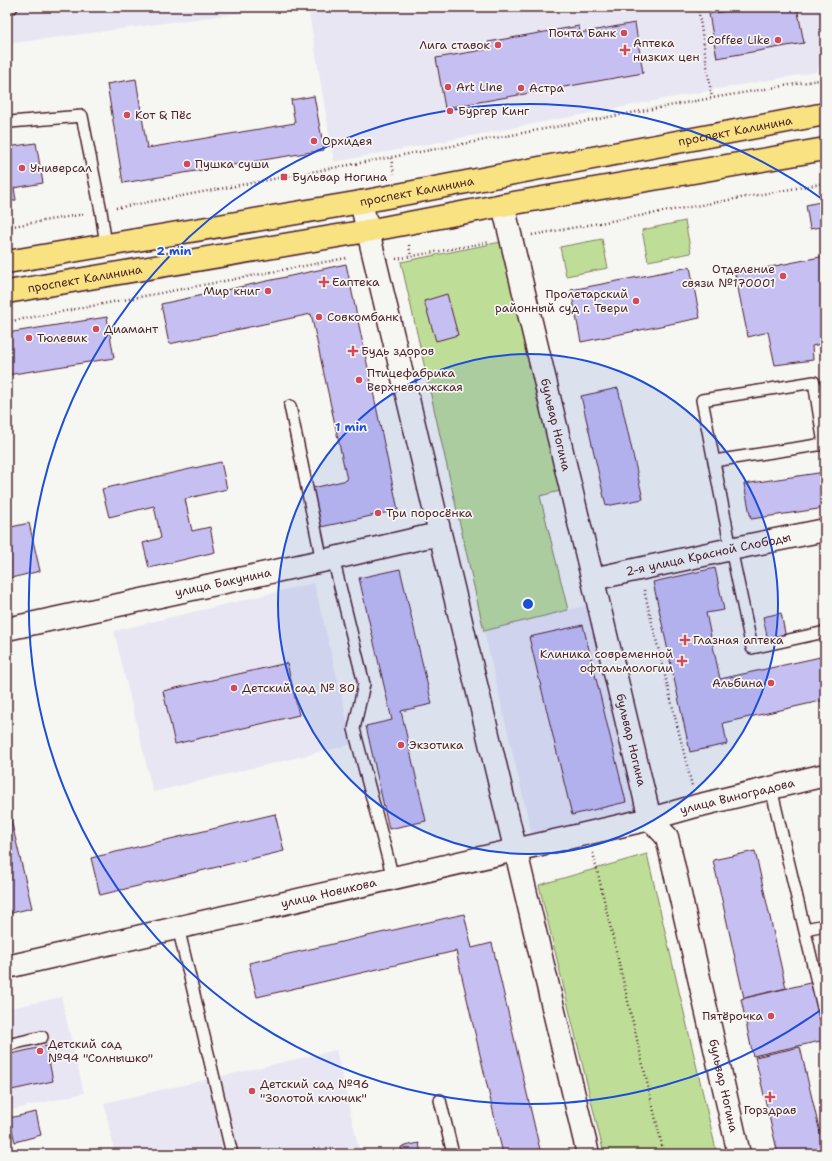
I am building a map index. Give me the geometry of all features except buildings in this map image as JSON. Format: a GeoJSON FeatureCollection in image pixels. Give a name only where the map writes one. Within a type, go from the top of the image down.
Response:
{"type":"FeatureCollection","features":[{"type":"Feature","properties":{"kind":"main road","name":"проспект Калинина"},"geometry":{"type":"LineString","coordinates":[[7,262],[361,202],[825,114]]}},
{"type":"Feature","properties":{"kind":"main road","name":"проспект Калинина"},"geometry":{"type":"LineString","coordinates":[[7,292],[367,231],[503,205],[825,149]]}},
{"type":"Feature","properties":{"kind":"street"},"geometry":{"type":"LineString","coordinates":[[361,202],[588,1154]]}},
{"type":"Feature","properties":{"kind":"street","name":"бульвар Ногина"},"geometry":{"type":"LineString","coordinates":[[503,205],[650,818],[667,837],[739,1154]]}},
{"type":"Feature","properties":{"kind":"street","name":"2-я улица Красной Слободы"},"geometry":{"type":"LineString","coordinates":[[593,579],[639,568],[825,530]]}},
{"type":"Feature","properties":{"kind":"street","name":"улица Бакунина"},"geometry":{"type":"LineString","coordinates":[[7,629],[328,560],[425,537],[440,535]]}},
{"type":"Feature","properties":{"kind":"street","name":"улица Виноградова"},"geometry":{"type":"LineString","coordinates":[[650,818],[825,775]]}},
{"type":"Feature","properties":{"kind":"street","name":"улица Новикова"},"geometry":{"type":"LineString","coordinates":[[7,967],[650,818]]}},
{"type":"Feature","properties":{"kind":"lane"},"geometry":{"type":"LineString","coordinates":[[7,8],[12,7]]}},
{"type":"Feature","properties":{"kind":"lane"},"geometry":{"type":"LineString","coordinates":[[7,123],[82,116],[101,211],[106,245]]}},
{"type":"Feature","properties":{"kind":"lane"},"geometry":{"type":"LineString","coordinates":[[714,460],[824,444],[814,382],[702,400],[731,549],[752,648],[825,632]]}},
{"type":"Feature","properties":{"kind":"lane"},"geometry":{"type":"LineString","coordinates":[[290,406],[328,560],[364,684],[354,729],[393,878]]}},
{"type":"Feature","properties":{"kind":"lane"},"geometry":{"type":"LineString","coordinates":[[771,788],[825,1016]]}},
{"type":"Feature","properties":{"kind":"lane"},"geometry":{"type":"LineString","coordinates":[[805,929],[825,925]]}},
{"type":"Feature","properties":{"kind":"lane"},"geometry":{"type":"LineString","coordinates":[[178,927],[232,1154]]}},
{"type":"Feature","properties":{"kind":"lane"},"geometry":{"type":"LineString","coordinates":[[7,1045],[42,1037]]}},
{"type":"Feature","properties":{"kind":"lane"},"geometry":{"type":"LineString","coordinates":[[440,1100],[453,1154]]}},
{"type":"Feature","properties":{"kind":"path"},"geometry":{"type":"LineString","coordinates":[[698,7],[712,98]]}},
{"type":"Feature","properties":{"kind":"path"},"geometry":{"type":"LineString","coordinates":[[7,226],[101,211],[712,98],[819,80]]}},
{"type":"Feature","properties":{"kind":"path"},"geometry":{"type":"LineString","coordinates":[[7,322],[360,256],[375,264],[825,182]]}},
{"type":"Feature","properties":{"kind":"path"},"geometry":{"type":"LineString","coordinates":[[639,568],[696,806]]}},
{"type":"Feature","properties":{"kind":"path"},"geometry":{"type":"LineString","coordinates":[[588,833],[664,1154]]}},
{"type":"Feature","properties":{"kind":"shaded area"},"geometry":{"type":"Polygon","coordinates":[[[7,7],[286,7],[7,44],[7,7]]]}},
{"type":"Feature","properties":{"kind":"shaded area"},"geometry":{"type":"Polygon","coordinates":[[[308,7],[825,7],[825,54],[816,72],[700,92],[334,162],[308,7]]]}},
{"type":"Feature","properties":{"kind":"shaded area","name":"Детский сад № 80"},"geometry":{"type":"Polygon","coordinates":[[[314,583],[353,744],[153,792],[114,631],[314,583]]]}},
{"type":"Feature","properties":{"kind":"shaded area"},"geometry":{"type":"Polygon","coordinates":[[[589,605],[636,816],[533,839],[484,631],[589,605]]]}},
{"type":"Feature","properties":{"kind":"shaded area","name":"Детский сад №94 \"Солнышко\""},"geometry":{"type":"Polygon","coordinates":[[[61,997],[84,1093],[7,1111],[7,1009],[61,997]]]}},
{"type":"Feature","properties":{"kind":"shaded area","name":"Детский сад №96 \"Золотой ключик\""},"geometry":{"type":"Polygon","coordinates":[[[336,1050],[360,1154],[115,1154],[104,1103],[336,1050]]]}},
{"type":"Feature","properties":{"kind":"green space"},"geometry":{"type":"Polygon","coordinates":[[[685,221],[691,253],[648,261],[642,230],[685,221]]]}},
{"type":"Feature","properties":{"kind":"green space"},"geometry":{"type":"Polygon","coordinates":[[[602,239],[608,268],[566,276],[560,247],[602,239]]]}},
{"type":"Feature","properties":{"kind":"green space"},"geometry":{"type":"Polygon","coordinates":[[[501,242],[560,491],[540,496],[568,610],[484,631],[401,262],[501,242]]]}},
{"type":"Feature","properties":{"kind":"green space"},"geometry":{"type":"Polygon","coordinates":[[[647,854],[717,1154],[604,1154],[539,885],[647,854]]]}},
{"type":"Feature","properties":{"kind":"place","name":"Почта Банк"},"geometry":{"type":"Point","coordinates":[624,33]}},
{"type":"Feature","properties":{"kind":"place","name":"Coffee Like"},"geometry":{"type":"Point","coordinates":[778,40]}},
{"type":"Feature","properties":{"kind":"place","name":"Лига ставок"},"geometry":{"type":"Point","coordinates":[498,45]}},
{"type":"Feature","properties":{"kind":"place","name":"Аптека низких цен"},"geometry":{"type":"Point","coordinates":[625,50]}},
{"type":"Feature","properties":{"kind":"place","name":"Art Line"},"geometry":{"type":"Point","coordinates":[448,87]}},
{"type":"Feature","properties":{"kind":"place","name":"Астра"},"geometry":{"type":"Point","coordinates":[521,88]}},
{"type":"Feature","properties":{"kind":"place","name":"Бургер Кинг"},"geometry":{"type":"Point","coordinates":[450,111]}},
{"type":"Feature","properties":{"kind":"place","name":"Кот & Пёс"},"geometry":{"type":"Point","coordinates":[127,115]}},
{"type":"Feature","properties":{"kind":"place","name":"Орхидея"},"geometry":{"type":"Point","coordinates":[314,141]}},
{"type":"Feature","properties":{"kind":"place","name":"Пушка суши"},"geometry":{"type":"Point","coordinates":[187,164]}},
{"type":"Feature","properties":{"kind":"place","name":"Универсал"},"geometry":{"type":"Point","coordinates":[22,168]}},
{"type":"Feature","properties":{"kind":"place","name":"Бульвар Ногина"},"geometry":{"type":"Point","coordinates":[284,177]}},
{"type":"Feature","properties":{"kind":"place","name":"Отделение связи №170001"},"geometry":{"type":"Point","coordinates":[783,276]}},
{"type":"Feature","properties":{"kind":"place","name":"Еаптека"},"geometry":{"type":"Point","coordinates":[324,282]}},
{"type":"Feature","properties":{"kind":"place","name":"Мир книг"},"geometry":{"type":"Point","coordinates":[268,291]}},
{"type":"Feature","properties":{"kind":"place","name":"Пролетарский районный суд г. Твери"},"geometry":{"type":"Point","coordinates":[636,301]}},
{"type":"Feature","properties":{"kind":"place","name":"Совкомбанк"},"geometry":{"type":"Point","coordinates":[319,317]}},
{"type":"Feature","properties":{"kind":"place","name":"Диамант"},"geometry":{"type":"Point","coordinates":[96,329]}},
{"type":"Feature","properties":{"kind":"place","name":"Тюлевик"},"geometry":{"type":"Point","coordinates":[29,338]}},
{"type":"Feature","properties":{"kind":"place","name":"Будь здоров"},"geometry":{"type":"Point","coordinates":[353,351]}},
{"type":"Feature","properties":{"kind":"place","name":"Птицефабрика Верхневолжская"},"geometry":{"type":"Point","coordinates":[359,380]}},
{"type":"Feature","properties":{"kind":"place","name":"Три поросёнка"},"geometry":{"type":"Point","coordinates":[378,513]}},
{"type":"Feature","properties":{"kind":"place","name":"Глазная аптека"},"geometry":{"type":"Point","coordinates":[685,640]}},
{"type":"Feature","properties":{"kind":"place","name":"Клиника современной офтальмологии"},"geometry":{"type":"Point","coordinates":[682,661]}},
{"type":"Feature","properties":{"kind":"place","name":"Альбина"},"geometry":{"type":"Point","coordinates":[771,683]}},
{"type":"Feature","properties":{"kind":"place","name":"Детский сад № 80"},"geometry":{"type":"Point","coordinates":[234,688]}},
{"type":"Feature","properties":{"kind":"place","name":"Экзотика"},"geometry":{"type":"Point","coordinates":[401,745]}},
{"type":"Feature","properties":{"kind":"place","name":"Пятёрочка"},"geometry":{"type":"Point","coordinates":[771,1016]}},
{"type":"Feature","properties":{"kind":"place","name":"Детский сад №94 \"Солнышко\""},"geometry":{"type":"Point","coordinates":[40,1051]}},
{"type":"Feature","properties":{"kind":"place","name":"Детский сад №96 \"Золотой ключик\""},"geometry":{"type":"Point","coordinates":[252,1091]}},
{"type":"Feature","properties":{"kind":"place","name":"Горздрав"},"geometry":{"type":"Point","coordinates":[770,1097]}}]}
